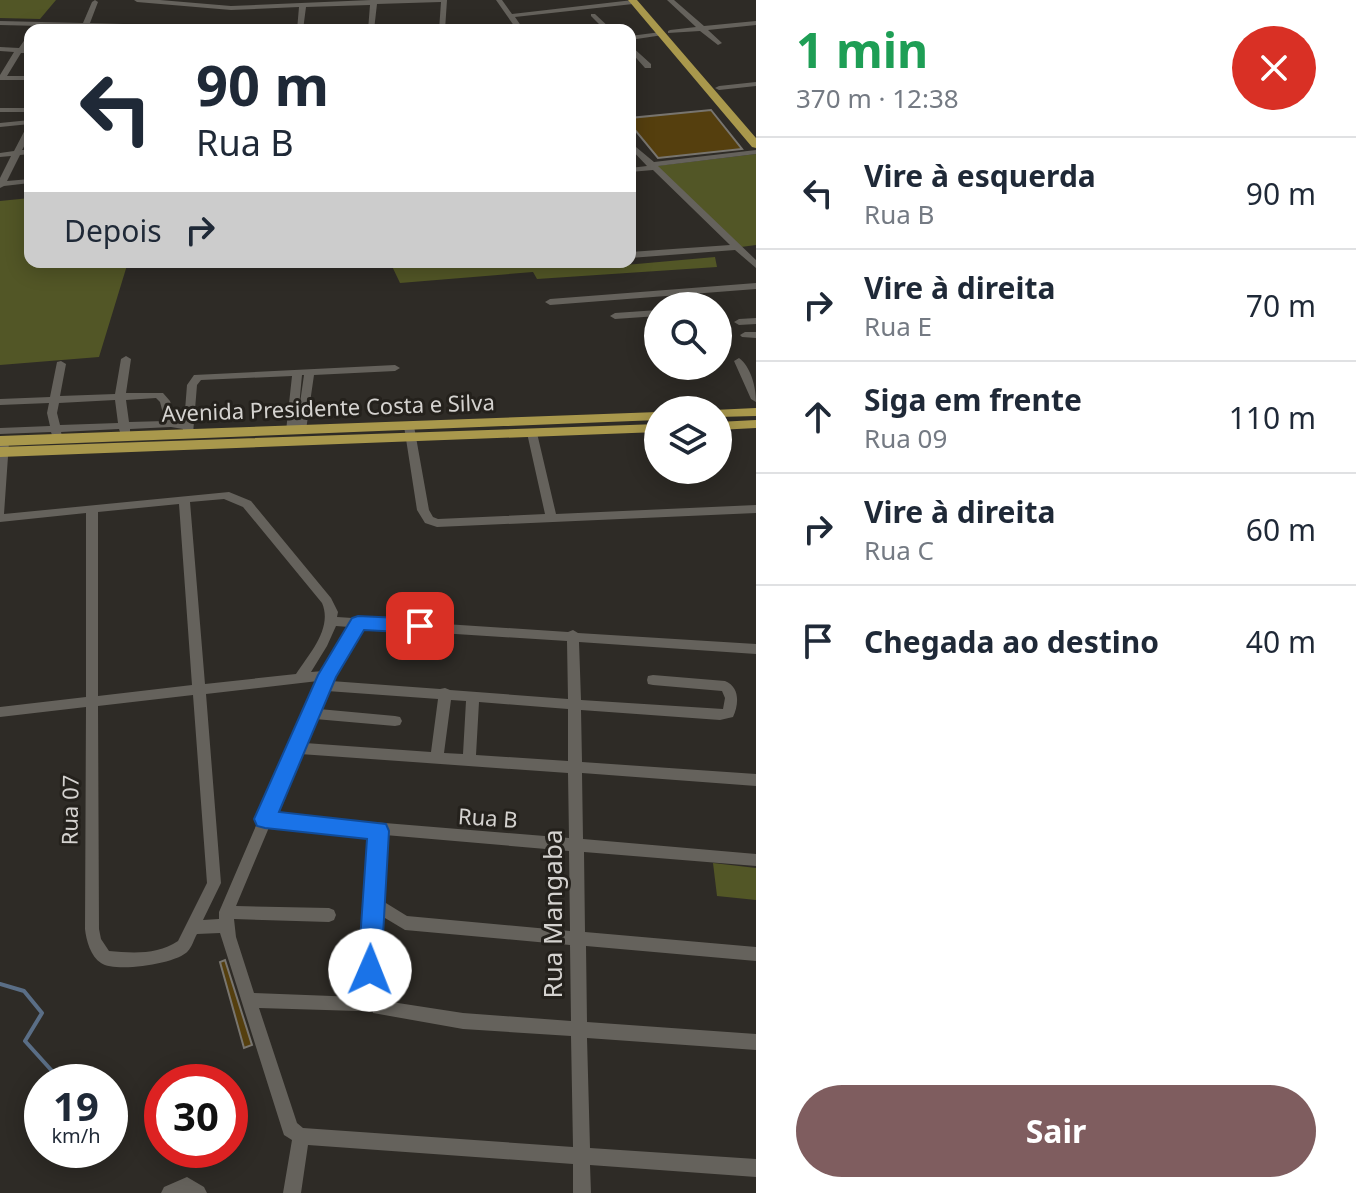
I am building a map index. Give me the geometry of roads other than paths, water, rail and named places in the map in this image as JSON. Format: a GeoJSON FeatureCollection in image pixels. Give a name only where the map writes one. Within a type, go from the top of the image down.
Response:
{"type":"FeatureCollection","features":[{"type":"Feature","properties":{"kind":"main road"},"geometry":{"type":"LineString","coordinates":[[636,1],[688,58],[756,145]]}},
{"type":"Feature","properties":{"kind":"main road"},"geometry":{"type":"LineString","coordinates":[[688,58],[756,131]]}},
{"type":"Feature","properties":{"kind":"main road"},"geometry":{"type":"LineString","coordinates":[[732,413],[756,412]]}},
{"type":"Feature","properties":{"kind":"main road","name":"Avenida Presidente Costa e Silva"},"geometry":{"type":"LineString","coordinates":[[2,443],[105,443],[129,436],[188,431],[532,433],[644,419]]}},
{"type":"Feature","properties":{"kind":"main road","name":"Avenida Presidente Costa e Silva"},"geometry":{"type":"LineString","coordinates":[[129,436],[410,432],[623,423],[644,426]]}},
{"type":"Feature","properties":{"kind":"main road"},"geometry":{"type":"LineString","coordinates":[[732,425],[756,424]]}},
{"type":"Feature","properties":{"kind":"main road","name":"Avenida Presidente Costa e Silva"},"geometry":{"type":"LineString","coordinates":[[2,443],[57,434],[105,443]]}},
{"type":"Feature","properties":{"kind":"street"},"geometry":{"type":"LineString","coordinates":[[137,0],[270,7],[442,0],[442,24]]}},
{"type":"Feature","properties":{"kind":"street"},"geometry":{"type":"LineString","coordinates":[[270,7],[283,0]]}},
{"type":"Feature","properties":{"kind":"street"},"geometry":{"type":"LineString","coordinates":[[334,5],[342,0]]}},
{"type":"Feature","properties":{"kind":"street"},"geometry":{"type":"LineString","coordinates":[[499,0],[516,24]]}},
{"type":"Feature","properties":{"kind":"street"},"geometry":{"type":"LineString","coordinates":[[670,0],[718,43]]}},
{"type":"Feature","properties":{"kind":"street"},"geometry":{"type":"LineString","coordinates":[[509,16],[636,1]]}},
{"type":"Feature","properties":{"kind":"street"},"geometry":{"type":"LineString","coordinates":[[87,24],[95,2]]}},
{"type":"Feature","properties":{"kind":"street"},"geometry":{"type":"LineString","coordinates":[[154,24],[162,2]]}},
{"type":"Feature","properties":{"kind":"street"},"geometry":{"type":"LineString","coordinates":[[372,24],[374,2]]}},
{"type":"Feature","properties":{"kind":"street"},"geometry":{"type":"LineString","coordinates":[[227,24],[232,4]]}},
{"type":"Feature","properties":{"kind":"street"},"geometry":{"type":"LineString","coordinates":[[301,24],[303,6]]}},
{"type":"Feature","properties":{"kind":"street"},"geometry":{"type":"LineString","coordinates":[[593,15],[603,24]]}},
{"type":"Feature","properties":{"kind":"street"},"geometry":{"type":"LineString","coordinates":[[0,23],[24,26]]}},
{"type":"Feature","properties":{"kind":"street"},"geometry":{"type":"LineString","coordinates":[[636,37],[756,23]]}},
{"type":"Feature","properties":{"kind":"street"},"geometry":{"type":"LineString","coordinates":[[0,49],[23,50]]}},
{"type":"Feature","properties":{"kind":"street"},"geometry":{"type":"LineString","coordinates":[[1,78],[23,50]]}},
{"type":"Feature","properties":{"kind":"street"},"geometry":{"type":"LineString","coordinates":[[636,53],[648,66]]}},
{"type":"Feature","properties":{"kind":"street"},"geometry":{"type":"LineString","coordinates":[[1,78],[24,78]]}},
{"type":"Feature","properties":{"kind":"street"},"geometry":{"type":"LineString","coordinates":[[719,88],[756,84]]}},
{"type":"Feature","properties":{"kind":"street"},"geometry":{"type":"LineString","coordinates":[[0,110],[24,111]]}},
{"type":"Feature","properties":{"kind":"street"},"geometry":{"type":"LineString","coordinates":[[0,125],[24,125]]}},
{"type":"Feature","properties":{"kind":"street"},"geometry":{"type":"LineString","coordinates":[[0,185],[24,139]]}},
{"type":"Feature","properties":{"kind":"street"},"geometry":{"type":"LineString","coordinates":[[636,150],[756,265]]}},
{"type":"Feature","properties":{"kind":"street"},"geometry":{"type":"LineString","coordinates":[[0,155],[24,152]]}},
{"type":"Feature","properties":{"kind":"street"},"geometry":{"type":"LineString","coordinates":[[636,169],[756,152]]}},
{"type":"Feature","properties":{"kind":"street"},"geometry":{"type":"LineString","coordinates":[[0,185],[24,182]]}},
{"type":"Feature","properties":{"kind":"street"},"geometry":{"type":"LineString","coordinates":[[636,255],[736,247]]}},
{"type":"Feature","properties":{"kind":"street"},"geometry":{"type":"LineString","coordinates":[[675,292],[756,286]]}},
{"type":"Feature","properties":{"kind":"street"},"geometry":{"type":"LineString","coordinates":[[550,302],[644,294]]}},
{"type":"Feature","properties":{"kind":"street"},"geometry":{"type":"LineString","coordinates":[[615,316],[644,314]]}},
{"type":"Feature","properties":{"kind":"street"},"geometry":{"type":"LineString","coordinates":[[739,322],[756,321]]}},
{"type":"Feature","properties":{"kind":"street"},"geometry":{"type":"LineString","coordinates":[[126,359],[120,396],[121,419],[129,436]]}},
{"type":"Feature","properties":{"kind":"street"},"geometry":{"type":"LineString","coordinates":[[739,361],[756,399]]}},
{"type":"Feature","properties":{"kind":"street"},"geometry":{"type":"LineString","coordinates":[[61,364],[52,413],[57,434],[129,436],[171,424],[188,431],[192,385],[198,377],[395,368]]}},
{"type":"Feature","properties":{"kind":"street"},"geometry":{"type":"LineString","coordinates":[[296,430],[297,372]]}},
{"type":"Feature","properties":{"kind":"street"},"geometry":{"type":"LineString","coordinates":[[296,430],[309,372]]}},
{"type":"Feature","properties":{"kind":"street"},"geometry":{"type":"LineString","coordinates":[[0,402],[162,396],[171,424]]}},
{"type":"Feature","properties":{"kind":"street"},"geometry":{"type":"LineString","coordinates":[[410,432],[423,510],[429,520],[437,523],[756,509]]}},
{"type":"Feature","properties":{"kind":"street"},"geometry":{"type":"LineString","coordinates":[[532,433],[551,518]]}},
{"type":"Feature","properties":{"kind":"street"},"geometry":{"type":"LineString","coordinates":[[0,511],[2,443]]}},
{"type":"Feature","properties":{"kind":"street"},"geometry":{"type":"LineString","coordinates":[[0,518],[225,495],[247,504],[327,601],[332,612],[332,621],[321,646],[301,676]]}},
{"type":"Feature","properties":{"kind":"street"},"geometry":{"type":"LineString","coordinates":[[184,499],[214,883],[234,888]]}},
{"type":"Feature","properties":{"kind":"street","name":"Rua 07"},"geometry":{"type":"LineString","coordinates":[[92,508],[91,860],[94,941],[105,958],[165,955],[180,950],[214,883]]}},
{"type":"Feature","properties":{"kind":"street"},"geometry":{"type":"LineString","coordinates":[[332,621],[756,649]]}},
{"type":"Feature","properties":{"kind":"street"},"geometry":{"type":"LineString","coordinates":[[292,1193],[297,1134],[248,1000],[225,919],[234,888],[325,680],[358,623]]}},
{"type":"Feature","properties":{"kind":"street","name":"Rua Mangaba"},"geometry":{"type":"LineString","coordinates":[[573,635],[582,1193]]}},
{"type":"Feature","properties":{"kind":"street"},"geometry":{"type":"LineString","coordinates":[[0,712],[301,676],[574,705],[720,715],[728,713],[731,707],[730,690],[725,686],[653,680]]}},
{"type":"Feature","properties":{"kind":"street"},"geometry":{"type":"LineString","coordinates":[[437,758],[445,693]]}},
{"type":"Feature","properties":{"kind":"street"},"geometry":{"type":"LineString","coordinates":[[469,761],[473,696]]}},
{"type":"Feature","properties":{"kind":"street"},"geometry":{"type":"LineString","coordinates":[[312,714],[395,721]]}},
{"type":"Feature","properties":{"kind":"street"},"geometry":{"type":"LineString","coordinates":[[297,748],[756,780]]}},
{"type":"Feature","properties":{"kind":"street","name":"Rua B"},"geometry":{"type":"LineString","coordinates":[[265,819],[378,831],[756,860]]}},
{"type":"Feature","properties":{"kind":"street"},"geometry":{"type":"LineString","coordinates":[[378,831],[370,970],[379,1008],[463,1021],[756,1042]]}},
{"type":"Feature","properties":{"kind":"street"},"geometry":{"type":"LineString","coordinates":[[372,903],[405,923],[756,954]]}},
{"type":"Feature","properties":{"kind":"street"},"geometry":{"type":"LineString","coordinates":[[191,927],[225,919],[329,915]]}},
{"type":"Feature","properties":{"kind":"street"},"geometry":{"type":"LineString","coordinates":[[248,1000],[358,1004]]}},
{"type":"Feature","properties":{"kind":"street"},"geometry":{"type":"LineString","coordinates":[[297,1134],[756,1168]]}},
{"type":"Feature","properties":{"kind":"street"},"geometry":{"type":"LineString","coordinates":[[170,1193],[187,1186],[198,1193]]}},
{"type":"Feature","properties":{"kind":"waterway"},"geometry":{"type":"LineString","coordinates":[[0,984],[24,991],[42,1013],[25,1041],[46,1064]]}}]}
